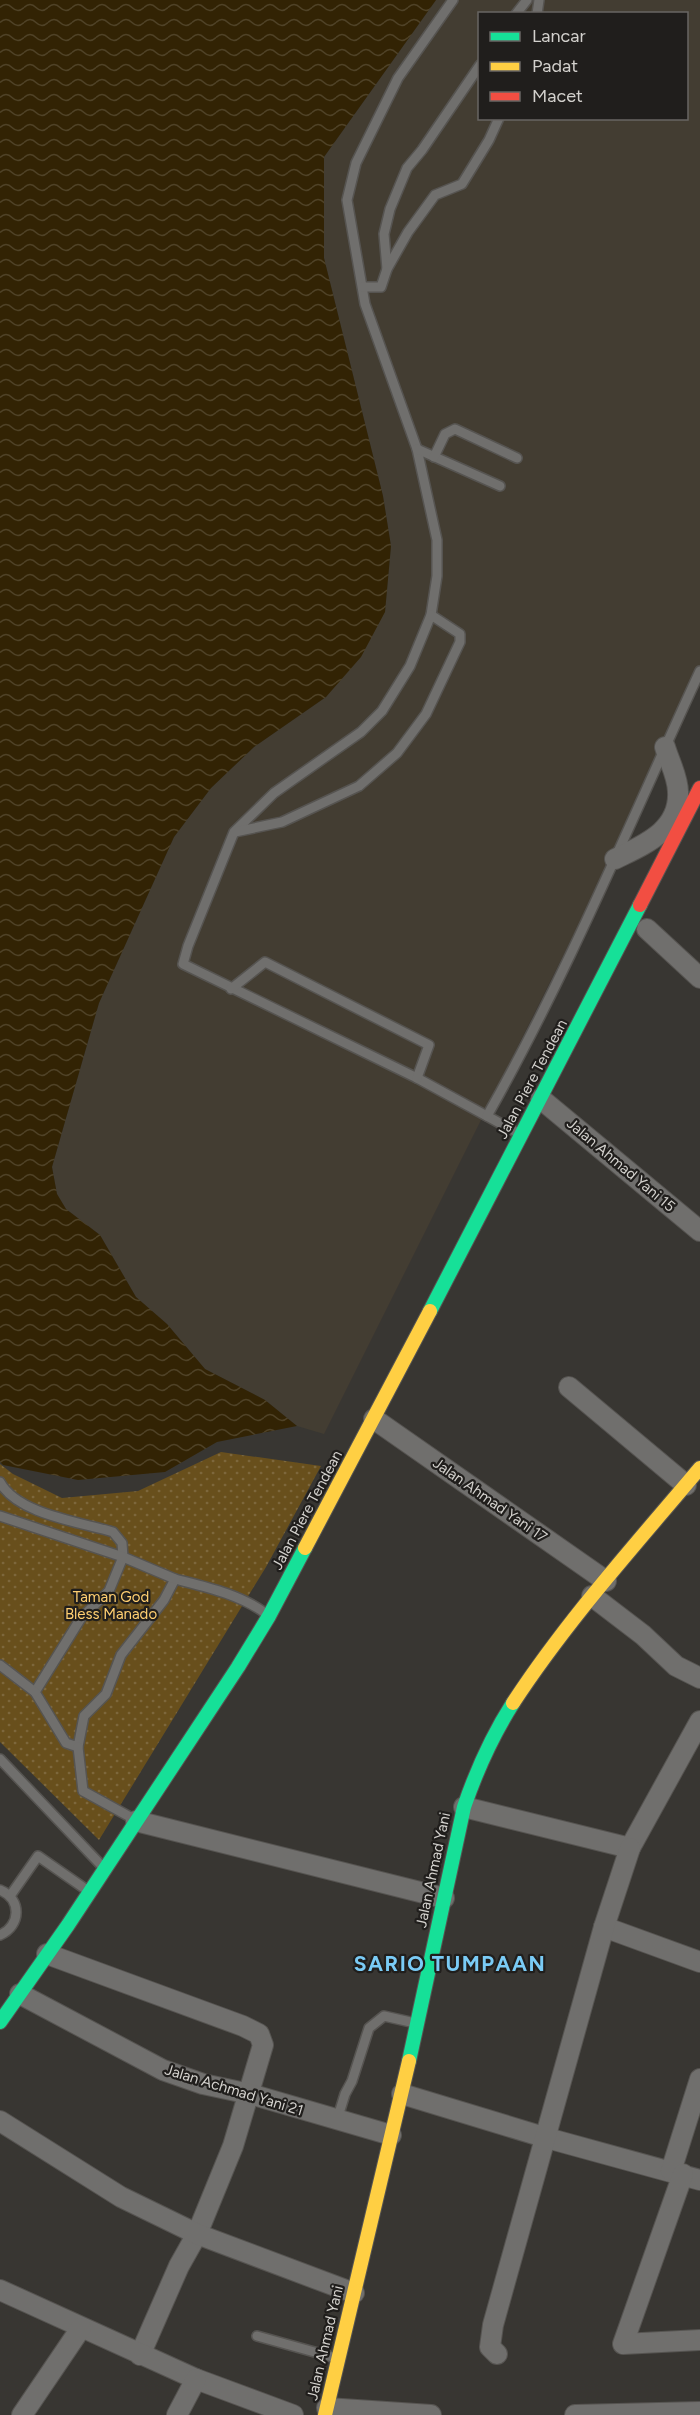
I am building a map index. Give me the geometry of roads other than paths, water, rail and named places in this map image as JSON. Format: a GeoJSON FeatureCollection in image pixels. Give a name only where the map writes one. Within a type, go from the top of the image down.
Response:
{"type":"FeatureCollection","features":[{"type":"Feature","properties":{"kind":"main road","name":"Jalan Piere Tendean"},"geometry":{"type":"LineString","coordinates":[[0,2022],[105,1869],[269,1616],[541,1099],[662,866],[700,787]]}},
{"type":"Feature","properties":{"kind":"main road","name":"Jalan Piere Tendean"},"geometry":{"type":"LineString","coordinates":[[598,987],[650,923]]}},
{"type":"Feature","properties":{"kind":"main road","name":"Jalan Ahmad Yani"},"geometry":{"type":"LineString","coordinates":[[326,2411],[402,2094],[464,1807],[477,1769],[493,1734],[537,1666],[592,1596],[700,1468]]}},
{"type":"Feature","properties":{"kind":"street"},"geometry":{"type":"LineString","coordinates":[[615,859],[655,840],[669,823],[676,808],[678,790],[665,747]]}},
{"type":"Feature","properties":{"kind":"street"},"geometry":{"type":"LineString","coordinates":[[678,790],[700,787]]}},
{"type":"Feature","properties":{"kind":"street"},"geometry":{"type":"LineString","coordinates":[[655,840],[662,866]]}},
{"type":"Feature","properties":{"kind":"street"},"geometry":{"type":"LineString","coordinates":[[650,923],[700,978]]}},
{"type":"Feature","properties":{"kind":"street","name":"Jalan Ahmad Yani 15"},"geometry":{"type":"LineString","coordinates":[[541,1099],[700,1231]]}},
{"type":"Feature","properties":{"kind":"street"},"geometry":{"type":"LineString","coordinates":[[569,1387],[686,1485]]}},
{"type":"Feature","properties":{"kind":"street","name":"Jalan Ahmad Yani 17"},"geometry":{"type":"LineString","coordinates":[[374,1419],[606,1581]]}},
{"type":"Feature","properties":{"kind":"street"},"geometry":{"type":"LineString","coordinates":[[592,1596],[642,1635],[676,1666],[700,1678]]}},
{"type":"Feature","properties":{"kind":"street"},"geometry":{"type":"LineString","coordinates":[[498,2354],[490,2347],[490,2334],[547,2138],[604,1927],[630,1848],[700,1721]]}},
{"type":"Feature","properties":{"kind":"street"},"geometry":{"type":"LineString","coordinates":[[464,1807],[630,1848]]}},
{"type":"Feature","properties":{"kind":"street"},"geometry":{"type":"LineString","coordinates":[[136,1821],[444,1898]]}},
{"type":"Feature","properties":{"kind":"street"},"geometry":{"type":"LineString","coordinates":[[604,1927],[700,1962]]}},
{"type":"Feature","properties":{"kind":"street"},"geometry":{"type":"LineString","coordinates":[[48,1954],[259,2034],[263,2045],[233,2146],[197,2234],[179,2266],[140,2355]]}},
{"type":"Feature","properties":{"kind":"street","name":"Jalan Achmad Yani 21"},"geometry":{"type":"LineString","coordinates":[[20,1994],[163,2070],[203,2084],[250,2094],[336,2121],[391,2135]]}},
{"type":"Feature","properties":{"kind":"street"},"geometry":{"type":"LineString","coordinates":[[700,2079],[685,2175],[623,2343],[700,2340]]}},
{"type":"Feature","properties":{"kind":"street"},"geometry":{"type":"LineString","coordinates":[[402,2094],[547,2138],[685,2175]]}},
{"type":"Feature","properties":{"kind":"street"},"geometry":{"type":"LineString","coordinates":[[0,2121],[121,2197],[197,2234],[354,2293]]}},
{"type":"Feature","properties":{"kind":"street"},"geometry":{"type":"LineString","coordinates":[[0,2290],[196,2379],[293,2415]]}},
{"type":"Feature","properties":{"kind":"street"},"geometry":{"type":"LineString","coordinates":[[22,2415],[81,2328]]}},
{"type":"Feature","properties":{"kind":"street"},"geometry":{"type":"LineString","coordinates":[[177,2415],[196,2379]]}},
{"type":"Feature","properties":{"kind":"street"},"geometry":{"type":"LineString","coordinates":[[326,2411],[431,2415]]}},
{"type":"Feature","properties":{"kind":"street"},"geometry":{"type":"LineString","coordinates":[[575,2415],[700,2412]]}},
{"type":"Feature","properties":{"kind":"lane"},"geometry":{"type":"LineString","coordinates":[[453,0],[398,78],[356,163],[347,200],[365,304],[417,448],[437,540],[437,576],[431,615],[410,666],[382,711],[360,732],[274,793],[234,832],[188,946],[183,964],[417,1078],[521,1135]]}},
{"type":"Feature","properties":{"kind":"lane"},"geometry":{"type":"LineString","coordinates":[[518,12],[527,0]]}},
{"type":"Feature","properties":{"kind":"lane"},"geometry":{"type":"LineString","coordinates":[[387,269],[384,234],[390,209],[407,168],[422,150],[478,68]]}},
{"type":"Feature","properties":{"kind":"lane"},"geometry":{"type":"LineString","coordinates":[[363,287],[381,287],[387,269],[408,232],[435,195],[462,184],[489,140],[498,120]]}},
{"type":"Feature","properties":{"kind":"lane"},"geometry":{"type":"LineString","coordinates":[[434,457],[445,434],[455,429],[517,458]]}},
{"type":"Feature","properties":{"kind":"lane"},"geometry":{"type":"LineString","coordinates":[[417,448],[500,486]]}},
{"type":"Feature","properties":{"kind":"lane"},"geometry":{"type":"LineString","coordinates":[[234,832],[282,822],[359,786],[397,753],[426,714],[460,642],[460,634],[431,615]]}},
{"type":"Feature","properties":{"kind":"lane"},"geometry":{"type":"LineString","coordinates":[[487,1116],[513,1070],[615,859],[700,671]]}},
{"type":"Feature","properties":{"kind":"lane"},"geometry":{"type":"LineString","coordinates":[[231,989],[266,962],[429,1045],[417,1078]]}},
{"type":"Feature","properties":{"kind":"lane"},"geometry":{"type":"LineString","coordinates":[[0,1482],[3,1488],[25,1506],[113,1532],[122,1543],[123,1557],[109,1590],[81,1618],[35,1692]]}},
{"type":"Feature","properties":{"kind":"lane"},"geometry":{"type":"LineString","coordinates":[[1,1520],[123,1557],[175,1579],[222,1591],[254,1605],[269,1616]]}},
{"type":"Feature","properties":{"kind":"lane"},"geometry":{"type":"LineString","coordinates":[[136,1821],[83,1791],[78,1748],[84,1716],[106,1694],[121,1655],[164,1600],[175,1579]]}},
{"type":"Feature","properties":{"kind":"lane"},"geometry":{"type":"LineString","coordinates":[[0,1665],[35,1692],[66,1743],[78,1748]]}},
{"type":"Feature","properties":{"kind":"lane"},"geometry":{"type":"LineString","coordinates":[[0,1760],[105,1869]]}},
{"type":"Feature","properties":{"kind":"lane"},"geometry":{"type":"LineString","coordinates":[[10,1896],[38,1856],[90,1891]]}},
{"type":"Feature","properties":{"kind":"lane"},"geometry":{"type":"LineString","coordinates":[[0,1890],[10,1896],[16,1908],[16,1920],[8,1931],[0,1935]]}},
{"type":"Feature","properties":{"kind":"lane"},"geometry":{"type":"LineString","coordinates":[[336,2121],[355,2074],[369,2028],[384,2016],[417,2023]]}},
{"type":"Feature","properties":{"kind":"lane"},"geometry":{"type":"LineString","coordinates":[[257,2336],[339,2358]]}},
{"type":"Feature","properties":{"kind":"water"},"geometry":{"type":"Polygon","coordinates":[[[0,0],[436,0],[324,157],[324,258],[383,496],[391,546],[385,612],[361,657],[326,697],[254,747],[211,788],[174,837],[99,1003],[52,1167],[57,1194],[66,1209],[100,1235],[136,1297],[167,1324],[205,1369],[265,1400],[297,1426],[217,1442],[165,1472],[78,1480],[3,1465],[0,1462],[0,0]]]}},
{"type":"Feature","properties":{"kind":"district","name":"SARIO TUMPAAN"},"geometry":{"type":"Point","coordinates":[450,1963]}},
{"type":"Feature","properties":{"kind":"park label","name":"Taman God Bless Manado"},"geometry":{"type":"Point","coordinates":[111,1606]}}]}
